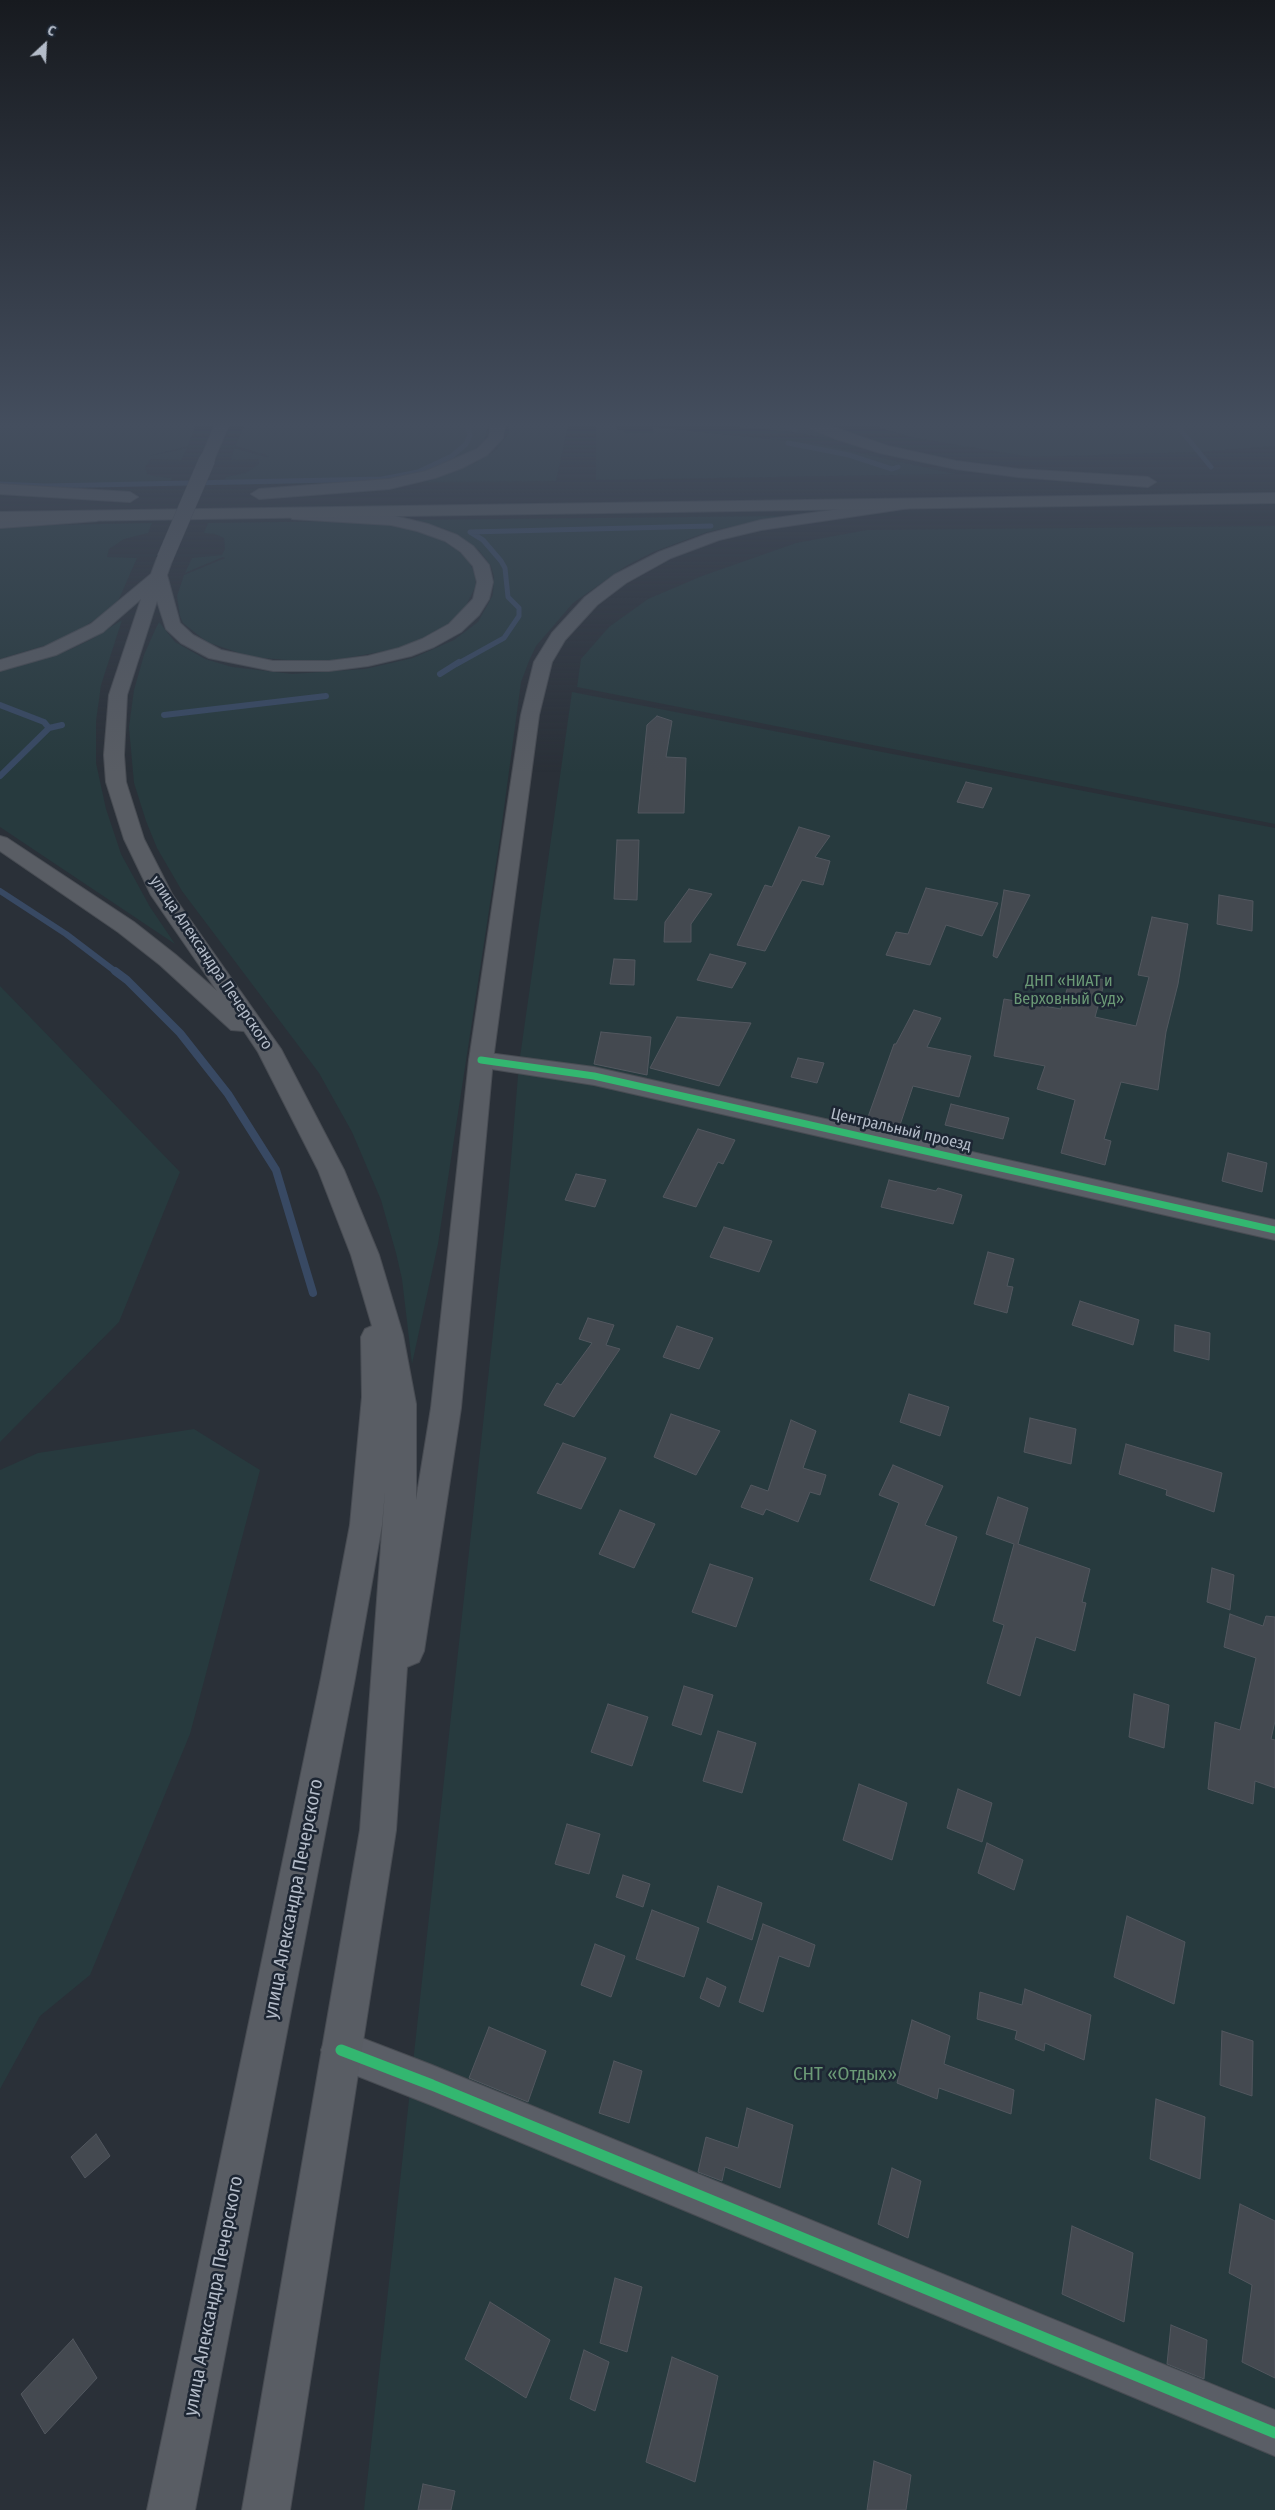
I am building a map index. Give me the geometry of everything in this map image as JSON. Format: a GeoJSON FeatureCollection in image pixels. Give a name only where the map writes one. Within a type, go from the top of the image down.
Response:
{"type":"FeatureCollection","features":[{"type":"Feature","properties":{"kind":"main road","name":"улица Александра Печерского"},"geometry":{"type":"LineString","coordinates":[[174,539],[137,632],[118,695],[114,738],[116,782],[134,839],[162,895],[269,1049],[349,1210],[389,1335],[400,1404],[402,1455],[395,1597],[378,1830],[266,2510]]}},
{"type":"Feature","properties":{"kind":"main road"},"geometry":{"type":"LineString","coordinates":[[162,567],[172,625],[187,639],[204,650],[228,658],[260,665],[329,666],[368,662],[416,648],[439,638],[462,622],[473,611],[483,594],[485,576],[477,560],[460,544],[450,539]]}},
{"type":"Feature","properties":{"kind":"main road"},"geometry":{"type":"LineString","coordinates":[[378,1830],[446,1408],[480,1060],[530,715],[540,668],[558,637],[582,610],[615,583],[651,561],[707,539]]}},
{"type":"Feature","properties":{"kind":"main road"},"geometry":{"type":"LineString","coordinates":[[0,666],[50,651],[97,628],[118,612],[162,567]]}},
{"type":"Feature","properties":{"kind":"main road"},"geometry":{"type":"LineString","coordinates":[[0,842],[126,927],[168,960],[269,1049]]}},
{"type":"Feature","properties":{"kind":"main road","name":"улица Александра Печерского"},"geometry":{"type":"LineString","coordinates":[[171,2510],[338,1678],[366,1525],[377,1397],[373,1283]]}},
{"type":"Feature","properties":{"kind":"street","name":"Центральный проезд"},"geometry":{"type":"LineString","coordinates":[[480,1060],[594,1076],[761,1112],[1275,1230]]}},
{"type":"Feature","properties":{"kind":"street"},"geometry":{"type":"LineString","coordinates":[[341,2050],[432,2085],[1275,2433]]}},
{"type":"Feature","properties":{"kind":"green space"},"geometry":{"type":"Polygon","coordinates":[[[0,539],[124,539],[109,549],[107,557],[137,558],[119,599],[110,610],[63,640],[0,659],[0,539]]]}},
{"type":"Feature","properties":{"kind":"green space"},"geometry":{"type":"Polygon","coordinates":[[[224,539],[440,539],[456,549],[469,561],[476,576],[475,587],[466,606],[447,625],[419,641],[386,651],[334,660],[299,661],[251,657],[207,642],[183,623],[180,616],[177,596],[184,575],[225,558],[223,557],[185,573],[192,558],[222,555],[225,549],[224,539]]]}},
{"type":"Feature","properties":{"kind":"green space"},"geometry":{"type":"Polygon","coordinates":[[[462,539],[688,539],[653,552],[626,566],[573,603],[536,646],[521,682],[500,838],[438,1244],[412,1364],[402,1279],[396,1253],[381,1200],[352,1132],[319,1073],[182,891],[157,848],[134,783],[129,727],[134,690],[144,655],[159,622],[175,642],[205,659],[232,667],[292,674],[365,669],[413,658],[454,640],[478,622],[493,595],[494,576],[491,566],[479,550],[462,539]]]}},
{"type":"Feature","properties":{"kind":"green space"},"geometry":{"type":"Polygon","coordinates":[[[817,539],[1275,539],[1275,824],[577,687],[581,659],[609,627],[648,599],[702,576],[796,543],[817,539]]]}},
{"type":"Feature","properties":{"kind":"green space"},"geometry":{"type":"Polygon","coordinates":[[[122,620],[101,685],[96,721],[96,763],[106,809],[121,854],[150,907],[175,944],[0,827],[0,670],[67,651],[92,639],[122,620]]]}},
{"type":"Feature","properties":{"kind":"green space","name":"СНТ «Отдых»"},"geometry":{"type":"Polygon","coordinates":[[[572,692],[1275,828],[1275,2510],[364,2510],[508,1196],[519,1064],[572,692]]]}},
{"type":"Feature","properties":{"kind":"green space"},"geometry":{"type":"Polygon","coordinates":[[[0,986],[180,1172],[119,1322],[0,1442],[0,986]]]}},
{"type":"Feature","properties":{"kind":"green space"},"geometry":{"type":"Polygon","coordinates":[[[194,1429],[260,1470],[190,1734],[90,1975],[40,2016],[0,2089],[0,1470],[38,1453],[194,1429]]]}},
{"type":"Feature","properties":{"kind":"building"},"geometry":{"type":"Polygon","coordinates":[[[657,716],[672,721],[666,757],[686,758],[684,813],[638,813],[647,725],[657,716]]]}},
{"type":"Feature","properties":{"kind":"building"},"geometry":{"type":"Polygon","coordinates":[[[966,782],[992,788],[983,808],[957,802],[966,782]]]}},
{"type":"Feature","properties":{"kind":"building"},"geometry":{"type":"Polygon","coordinates":[[[799,827],[830,836],[815,857],[830,861],[823,885],[802,880],[765,951],[737,945],[765,885],[772,887],[799,827]]]}},
{"type":"Feature","properties":{"kind":"building"},"geometry":{"type":"Polygon","coordinates":[[[617,840],[639,840],[637,900],[614,899],[617,840]]]}},
{"type":"Feature","properties":{"kind":"building"},"geometry":{"type":"Polygon","coordinates":[[[926,888],[998,903],[982,936],[946,925],[930,965],[886,955],[896,932],[908,934],[926,888]]]}},
{"type":"Feature","properties":{"kind":"building"},"geometry":{"type":"Polygon","coordinates":[[[689,889],[712,894],[691,924],[691,942],[664,942],[665,922],[689,889]]]}},
{"type":"Feature","properties":{"kind":"building"},"geometry":{"type":"Polygon","coordinates":[[[1004,890],[1030,895],[997,958],[993,956],[1004,890]]]}},
{"type":"Feature","properties":{"kind":"building"},"geometry":{"type":"Polygon","coordinates":[[[1219,895],[1253,901],[1252,931],[1217,924],[1219,895]]]}},
{"type":"Feature","properties":{"kind":"building"},"geometry":{"type":"Polygon","coordinates":[[[1152,917],[1188,924],[1178,984],[1166,1032],[1158,1090],[1121,1082],[1104,1139],[1111,1141],[1105,1165],[1061,1153],[1075,1100],[1037,1089],[1045,1066],[994,1056],[1004,999],[1061,1009],[1072,973],[1105,980],[1095,1017],[1136,1026],[1149,977],[1138,975],[1152,917]]]}},
{"type":"Feature","properties":{"kind":"building"},"geometry":{"type":"Polygon","coordinates":[[[710,954],[746,963],[732,988],[697,980],[710,954]]]}},
{"type":"Feature","properties":{"kind":"building"},"geometry":{"type":"Polygon","coordinates":[[[614,959],[635,960],[634,985],[610,984],[614,959]]]}},
{"type":"Feature","properties":{"kind":"building"},"geometry":{"type":"Polygon","coordinates":[[[914,1010],[941,1018],[927,1047],[971,1056],[959,1097],[913,1086],[900,1125],[868,1117],[894,1044],[896,1044],[914,1010]]]}},
{"type":"Feature","properties":{"kind":"building"},"geometry":{"type":"Polygon","coordinates":[[[677,1017],[751,1023],[719,1086],[650,1068],[677,1017]]]}},
{"type":"Feature","properties":{"kind":"building"},"geometry":{"type":"Polygon","coordinates":[[[601,1032],[651,1037],[647,1075],[594,1064],[601,1032]]]}},
{"type":"Feature","properties":{"kind":"building"},"geometry":{"type":"Polygon","coordinates":[[[798,1058],[824,1063],[817,1083],[791,1077],[798,1058]]]}},
{"type":"Feature","properties":{"kind":"building"},"geometry":{"type":"Polygon","coordinates":[[[951,1104],[1009,1118],[1003,1139],[945,1125],[951,1104]]]}},
{"type":"Feature","properties":{"kind":"building"},"geometry":{"type":"Polygon","coordinates":[[[698,1129],[735,1140],[723,1164],[718,1162],[696,1207],[663,1197],[698,1129]]]}},
{"type":"Feature","properties":{"kind":"building"},"geometry":{"type":"Polygon","coordinates":[[[1228,1153],[1267,1163],[1262,1192],[1222,1181],[1228,1153]]]}},
{"type":"Feature","properties":{"kind":"building"},"geometry":{"type":"Polygon","coordinates":[[[576,1174],[606,1180],[595,1207],[565,1200],[576,1174]]]}},
{"type":"Feature","properties":{"kind":"building"},"geometry":{"type":"Polygon","coordinates":[[[889,1180],[936,1191],[938,1188],[962,1195],[953,1224],[881,1207],[889,1180]]]}},
{"type":"Feature","properties":{"kind":"building"},"geometry":{"type":"Polygon","coordinates":[[[724,1227],[772,1241],[759,1272],[710,1257],[724,1227]]]}},
{"type":"Feature","properties":{"kind":"building"},"geometry":{"type":"Polygon","coordinates":[[[988,1252],[1014,1259],[1007,1286],[1013,1287],[1007,1313],[974,1304],[988,1252]]]}},
{"type":"Feature","properties":{"kind":"building"},"geometry":{"type":"Polygon","coordinates":[[[1080,1301],[1139,1320],[1133,1345],[1072,1325],[1080,1301]]]}},
{"type":"Feature","properties":{"kind":"building"},"geometry":{"type":"Polygon","coordinates":[[[588,1318],[614,1325],[606,1345],[620,1349],[574,1417],[544,1405],[557,1383],[561,1385],[592,1343],[579,1339],[588,1318]]]}},
{"type":"Feature","properties":{"kind":"building"},"geometry":{"type":"Polygon","coordinates":[[[1175,1325],[1210,1333],[1209,1360],[1174,1351],[1175,1325]]]}},
{"type":"Feature","properties":{"kind":"building"},"geometry":{"type":"Polygon","coordinates":[[[677,1326],[713,1338],[699,1369],[663,1357],[677,1326]]]}},
{"type":"Feature","properties":{"kind":"building"},"geometry":{"type":"Polygon","coordinates":[[[909,1394],[949,1407],[940,1436],[900,1422],[909,1394]]]}},
{"type":"Feature","properties":{"kind":"building"},"geometry":{"type":"Polygon","coordinates":[[[671,1414],[720,1431],[696,1475],[654,1457],[671,1414]]]}},
{"type":"Feature","properties":{"kind":"building"},"geometry":{"type":"Polygon","coordinates":[[[1030,1418],[1076,1429],[1071,1464],[1024,1452],[1030,1418]]]}},
{"type":"Feature","properties":{"kind":"building"},"geometry":{"type":"Polygon","coordinates":[[[791,1420],[816,1431],[803,1468],[826,1475],[820,1495],[810,1492],[798,1522],[766,1509],[763,1515],[741,1507],[751,1485],[768,1491],[791,1420]]]}},
{"type":"Feature","properties":{"kind":"building"},"geometry":{"type":"Polygon","coordinates":[[[563,1443],[606,1458],[581,1509],[537,1493],[563,1443]]]}},
{"type":"Feature","properties":{"kind":"building"},"geometry":{"type":"Polygon","coordinates":[[[1126,1444],[1222,1473],[1214,1512],[1166,1495],[1167,1490],[1119,1474],[1126,1444]]]}},
{"type":"Feature","properties":{"kind":"building"},"geometry":{"type":"Polygon","coordinates":[[[893,1465],[943,1486],[925,1525],[957,1537],[934,1606],[870,1580],[899,1503],[879,1495],[893,1465]]]}},
{"type":"Feature","properties":{"kind":"building"},"geometry":{"type":"Polygon","coordinates":[[[998,1497],[1028,1508],[1018,1544],[1090,1569],[1082,1602],[1086,1603],[1075,1651],[1036,1637],[1020,1696],[987,1683],[1004,1625],[993,1621],[1014,1544],[986,1534],[998,1497]]]}},
{"type":"Feature","properties":{"kind":"building"},"geometry":{"type":"Polygon","coordinates":[[[620,1510],[655,1524],[634,1568],[599,1554],[620,1510]]]}},
{"type":"Feature","properties":{"kind":"building"},"geometry":{"type":"Polygon","coordinates":[[[710,1564],[753,1578],[736,1627],[692,1612],[710,1564]]]}},
{"type":"Feature","properties":{"kind":"building"},"geometry":{"type":"Polygon","coordinates":[[[1212,1568],[1234,1575],[1230,1610],[1207,1602],[1212,1568]]]}},
{"type":"Feature","properties":{"kind":"building"},"geometry":{"type":"Polygon","coordinates":[[[1230,1614],[1263,1626],[1266,1616],[1275,1617],[1275,1721],[1271,1739],[1275,1740],[1275,1788],[1255,1781],[1253,1804],[1208,1789],[1215,1722],[1240,1730],[1256,1658],[1224,1647],[1230,1614]]]}},
{"type":"Feature","properties":{"kind":"building"},"geometry":{"type":"Polygon","coordinates":[[[684,1686],[713,1695],[701,1735],[672,1725],[684,1686]]]}},
{"type":"Feature","properties":{"kind":"building"},"geometry":{"type":"Polygon","coordinates":[[[1134,1694],[1169,1705],[1164,1748],[1129,1737],[1134,1694]]]}},
{"type":"Feature","properties":{"kind":"building"},"geometry":{"type":"Polygon","coordinates":[[[608,1704],[648,1717],[632,1766],[591,1752],[608,1704]]]}},
{"type":"Feature","properties":{"kind":"building"},"geometry":{"type":"Polygon","coordinates":[[[718,1731],[756,1743],[742,1793],[703,1781],[718,1731]]]}},
{"type":"Feature","properties":{"kind":"building"},"geometry":{"type":"Polygon","coordinates":[[[859,1784],[907,1803],[892,1860],[843,1840],[859,1784]]]}},
{"type":"Feature","properties":{"kind":"building"},"geometry":{"type":"Polygon","coordinates":[[[958,1789],[992,1803],[982,1842],[947,1828],[958,1789]]]}},
{"type":"Feature","properties":{"kind":"building"},"geometry":{"type":"Polygon","coordinates":[[[567,1824],[600,1834],[589,1874],[555,1864],[567,1824]]]}},
{"type":"Feature","properties":{"kind":"building"},"geometry":{"type":"Polygon","coordinates":[[[987,1843],[1023,1860],[1014,1890],[978,1873],[987,1843]]]}},
{"type":"Feature","properties":{"kind":"building"},"geometry":{"type":"Polygon","coordinates":[[[623,1875],[650,1884],[643,1907],[616,1897],[623,1875]]]}},
{"type":"Feature","properties":{"kind":"building"},"geometry":{"type":"Polygon","coordinates":[[[718,1886],[762,1903],[752,1940],[707,1922],[718,1886]]]}},
{"type":"Feature","properties":{"kind":"building"},"geometry":{"type":"Polygon","coordinates":[[[652,1910],[699,1928],[684,1977],[636,1959],[652,1910]]]}},
{"type":"Feature","properties":{"kind":"building"},"geometry":{"type":"Polygon","coordinates":[[[1127,1916],[1185,1942],[1174,2004],[1114,1977],[1127,1916]]]}},
{"type":"Feature","properties":{"kind":"building"},"geometry":{"type":"Polygon","coordinates":[[[763,1924],[815,1945],[809,1967],[779,1956],[763,2012],[739,2002],[763,1924]]]}},
{"type":"Feature","properties":{"kind":"building"},"geometry":{"type":"Polygon","coordinates":[[[595,1944],[625,1956],[611,1997],[581,1985],[595,1944]]]}},
{"type":"Feature","properties":{"kind":"building"},"geometry":{"type":"Polygon","coordinates":[[[707,1978],[726,1987],[719,2007],[700,1998],[707,1978]]]}},
{"type":"Feature","properties":{"kind":"building"},"geometry":{"type":"Polygon","coordinates":[[[1025,1989],[1091,2015],[1084,2060],[1045,2043],[1044,2051],[1015,2039],[1017,2031],[977,2019],[980,1992],[1022,2005],[1025,1989]]]}},
{"type":"Feature","properties":{"kind":"building"},"geometry":{"type":"Polygon","coordinates":[[[912,2020],[950,2036],[944,2064],[1014,2090],[1011,2114],[939,2088],[937,2099],[897,2083],[912,2020]]]}},
{"type":"Feature","properties":{"kind":"building"},"geometry":{"type":"Polygon","coordinates":[[[489,2027],[546,2051],[528,2102],[469,2078],[489,2027]]]}},
{"type":"Feature","properties":{"kind":"building"},"geometry":{"type":"Polygon","coordinates":[[[1222,2031],[1253,2041],[1252,2096],[1220,2085],[1222,2031]]]}},
{"type":"Feature","properties":{"kind":"building"},"geometry":{"type":"Polygon","coordinates":[[[614,2061],[642,2071],[629,2123],[599,2113],[614,2061]]]}},
{"type":"Feature","properties":{"kind":"building"},"geometry":{"type":"Polygon","coordinates":[[[1156,2099],[1205,2117],[1200,2179],[1150,2159],[1156,2099]]]}},
{"type":"Feature","properties":{"kind":"building"},"geometry":{"type":"Polygon","coordinates":[[[747,2108],[793,2125],[780,2188],[725,2167],[722,2181],[698,2172],[706,2137],[738,2148],[747,2108]]]}},
{"type":"Feature","properties":{"kind":"building"},"geometry":{"type":"Polygon","coordinates":[[[96,2134],[110,2156],[85,2178],[71,2157],[96,2134]]]}},
{"type":"Feature","properties":{"kind":"building"},"geometry":{"type":"Polygon","coordinates":[[[892,2168],[921,2181],[908,2238],[878,2224],[892,2168]]]}},
{"type":"Feature","properties":{"kind":"building"},"geometry":{"type":"Polygon","coordinates":[[[1240,2204],[1275,2221],[1275,2378],[1242,2362],[1252,2285],[1229,2273],[1240,2204]]]}},
{"type":"Feature","properties":{"kind":"building"},"geometry":{"type":"Polygon","coordinates":[[[1072,2226],[1133,2253],[1124,2322],[1062,2294],[1072,2226]]]}},
{"type":"Feature","properties":{"kind":"building"},"geometry":{"type":"Polygon","coordinates":[[[615,2278],[642,2287],[627,2352],[600,2343],[615,2278]]]}},
{"type":"Feature","properties":{"kind":"building"},"geometry":{"type":"Polygon","coordinates":[[[490,2302],[550,2340],[526,2398],[465,2359],[490,2302]]]}},
{"type":"Feature","properties":{"kind":"building"},"geometry":{"type":"Polygon","coordinates":[[[1171,2325],[1207,2340],[1204,2379],[1167,2364],[1171,2325]]]}},
{"type":"Feature","properties":{"kind":"building"},"geometry":{"type":"Polygon","coordinates":[[[73,2339],[97,2378],[45,2434],[21,2394],[73,2339]]]}},
{"type":"Feature","properties":{"kind":"building"},"geometry":{"type":"Polygon","coordinates":[[[584,2350],[609,2362],[595,2411],[570,2399],[584,2350]]]}},
{"type":"Feature","properties":{"kind":"building"},"geometry":{"type":"Polygon","coordinates":[[[672,2357],[718,2376],[695,2482],[646,2462],[672,2357]]]}},
{"type":"Feature","properties":{"kind":"building"},"geometry":{"type":"Polygon","coordinates":[[[874,2461],[911,2475],[906,2510],[867,2510],[874,2461]]]}},
{"type":"Feature","properties":{"kind":"building"},"geometry":{"type":"Polygon","coordinates":[[[423,2484],[455,2491],[451,2510],[418,2510],[423,2484]]]}},
{"type":"Feature","properties":{"kind":"waterway"},"geometry":{"type":"LineString","coordinates":[[457,664],[504,638],[519,616],[519,608],[508,597],[505,568],[482,539]]}},
{"type":"Feature","properties":{"kind":"waterway"},"geometry":{"type":"LineString","coordinates":[[440,674],[459,662]]}},
{"type":"Feature","properties":{"kind":"waterway"},"geometry":{"type":"LineString","coordinates":[[164,715],[326,696]]}},
{"type":"Feature","properties":{"kind":"waterway"},"geometry":{"type":"LineString","coordinates":[[0,705],[44,722],[49,728]]}},
{"type":"Feature","properties":{"kind":"waterway"},"geometry":{"type":"LineString","coordinates":[[49,728],[62,725]]}},
{"type":"Feature","properties":{"kind":"waterway"},"geometry":{"type":"LineString","coordinates":[[0,776],[49,728]]}},
{"type":"Feature","properties":{"kind":"waterway"},"geometry":{"type":"LineString","coordinates":[[0,891],[66,934],[116,972]]}},
{"type":"Feature","properties":{"kind":"waterway"},"geometry":{"type":"LineString","coordinates":[[115,971],[127,980],[180,1033],[228,1094],[276,1170],[313,1293]]}},
{"type":"Feature","properties":{"kind":"cycle path"},"geometry":{"type":"LineString","coordinates":[[481,1060],[594,1076],[1275,1230]]}},
{"type":"Feature","properties":{"kind":"cycle path"},"geometry":{"type":"LineString","coordinates":[[341,2050],[432,2085],[1275,2433]]}},
{"type":"Feature","properties":{"kind":"park label","name":"ДНП «НИАТ и Верховный Суд»"},"geometry":{"type":"Point","coordinates":[1069,991]}}]}
